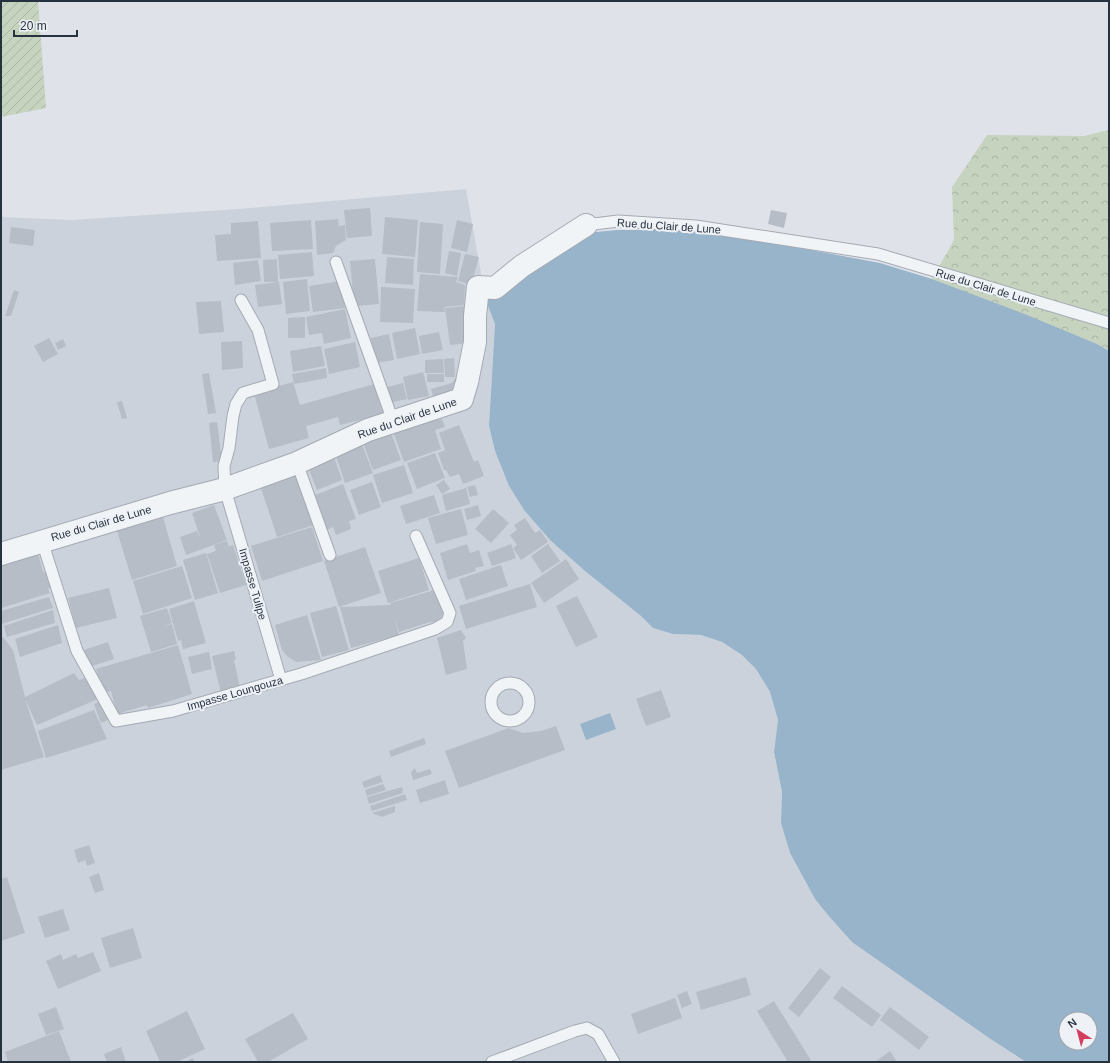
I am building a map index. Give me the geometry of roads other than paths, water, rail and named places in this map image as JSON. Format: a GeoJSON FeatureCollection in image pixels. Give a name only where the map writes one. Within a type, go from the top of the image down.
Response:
{"type":"FeatureCollection","features":[{"type":"Feature","properties":{"kind":"street","name":"Rue du Clair de Lune"},"geometry":{"type":"LineString","coordinates":[[1,554],[170,503],[225,489],[297,463],[368,430],[462,399],[475,342],[474,316],[478,287],[495,288],[522,266],[586,225]]}},
{"type":"Feature","properties":{"kind":"lane","name":"Rue du Clair de Lune"},"geometry":{"type":"LineString","coordinates":[[586,225],[618,221],[696,226],[878,254],[1109,323]]}},
{"type":"Feature","properties":{"kind":"lane"},"geometry":{"type":"LineString","coordinates":[[336,262],[393,421]]}},
{"type":"Feature","properties":{"kind":"lane","name":"Impasse Tulipe"},"geometry":{"type":"LineString","coordinates":[[240,300],[258,330],[274,384],[243,393],[236,404],[232,416],[229,448],[224,466],[225,489],[281,680]]}},
{"type":"Feature","properties":{"kind":"lane"},"geometry":{"type":"LineString","coordinates":[[297,463],[330,555]]}},
{"type":"Feature","properties":{"kind":"lane","name":"Impasse Loungouza"},"geometry":{"type":"LineString","coordinates":[[42,541],[76,650],[116,721],[173,711],[281,680],[435,629],[447,622],[450,613],[416,536]]}},
{"type":"Feature","properties":{"kind":"lane"},"geometry":{"type":"LineString","coordinates":[[492,1062],[575,1031],[587,1028],[598,1034],[614,1062]]}},
{"type":"Feature","properties":{"kind":"water"},"geometry":{"type":"Polygon","coordinates":[[[617,230],[684,230],[784,245],[880,263],[932,279],[1022,313],[1097,344],[1109,351],[1109,1062],[1026,1062],[989,1038],[852,942],[815,899],[790,853],[781,823],[782,792],[774,752],[778,720],[770,692],[756,669],[742,655],[722,642],[701,635],[673,634],[653,628],[641,616],[585,571],[551,541],[524,510],[509,486],[495,451],[489,426],[495,324],[486,301],[533,272],[538,258],[585,233],[617,230]]]}},
{"type":"Feature","properties":{"kind":"water"},"geometry":{"type":"Polygon","coordinates":[[[610,713],[616,729],[586,740],[580,724],[610,713]]]}}]}
